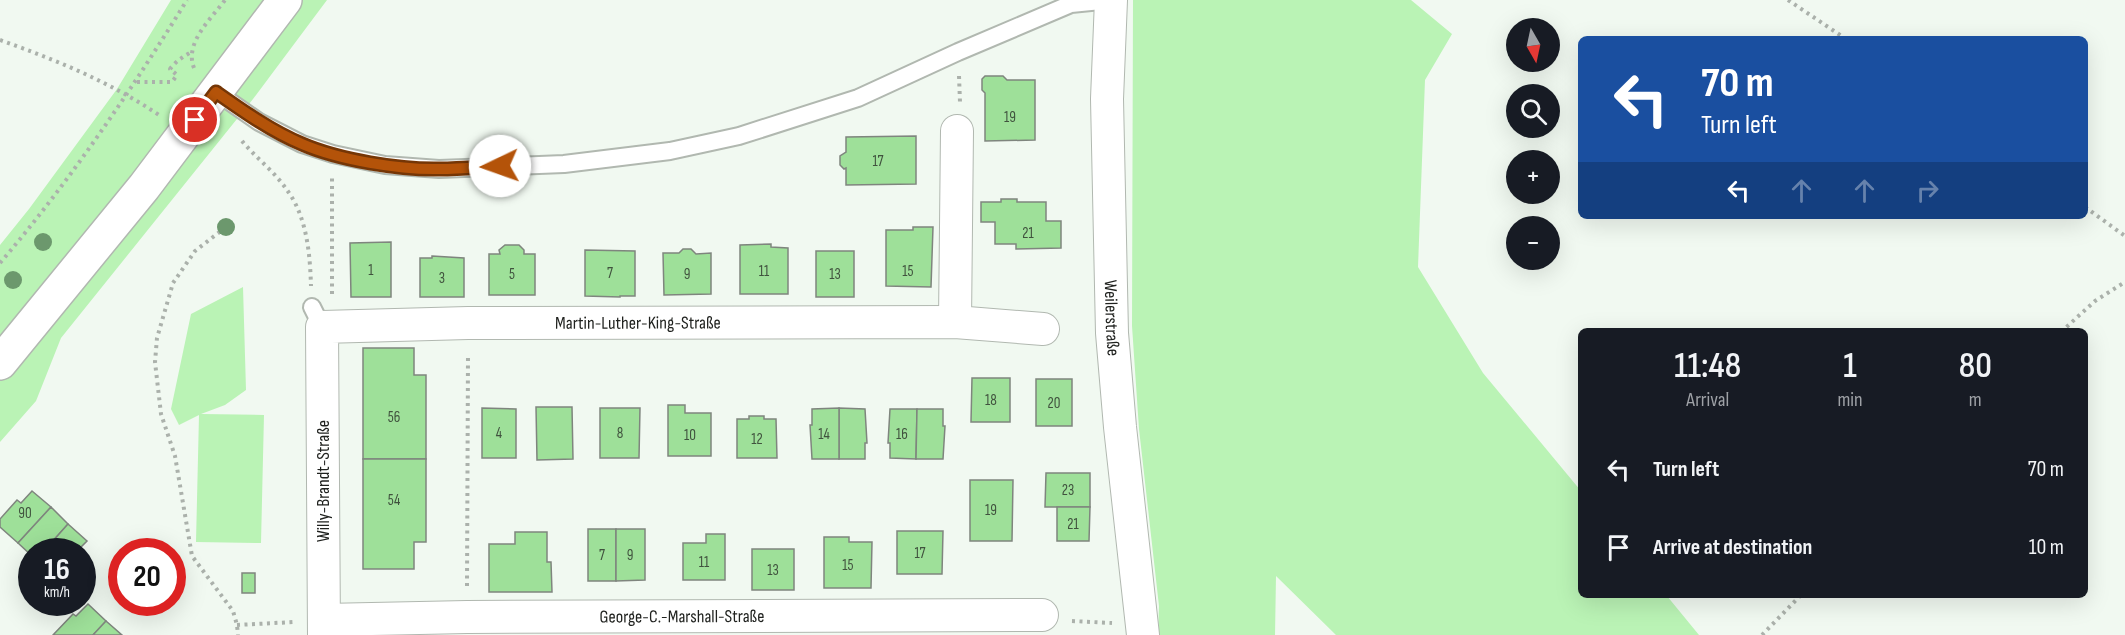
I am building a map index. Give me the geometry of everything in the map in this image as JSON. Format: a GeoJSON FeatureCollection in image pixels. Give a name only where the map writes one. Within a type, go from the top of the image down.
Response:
{"type":"FeatureCollection","features":[{"type":"Feature","properties":{"kind":"main road"},"geometry":{"type":"LineString","coordinates":[[0,363],[184,134],[206,83],[285,0]]}},
{"type":"Feature","properties":{"kind":"street","name":"Weilerstraße"},"geometry":{"type":"LineString","coordinates":[[1111,0],[1107,99],[1112,333],[1120,427],[1143,629]]}},
{"type":"Feature","properties":{"kind":"street"},"geometry":{"type":"LineString","coordinates":[[955,322],[957,131]]}},
{"type":"Feature","properties":{"kind":"street","name":"Martin-Luther-King-Straße"},"geometry":{"type":"LineString","coordinates":[[317,317],[468,323],[955,322],[1043,329]]}},
{"type":"Feature","properties":{"kind":"street","name":"Willy-Brandt-Straße"},"geometry":{"type":"LineString","coordinates":[[317,317],[324,628]]}},
{"type":"Feature","properties":{"kind":"street","name":"George-C.-Marshall-Straße"},"geometry":{"type":"LineString","coordinates":[[324,628],[467,617],[1042,615]]}},
{"type":"Feature","properties":{"kind":"lane"},"geometry":{"type":"LineString","coordinates":[[206,83],[268,127],[302,144],[333,154],[385,165],[439,169],[564,164],[670,151],[739,136],[858,98],[1071,4],[1111,0]]}},
{"type":"Feature","properties":{"kind":"path"},"geometry":{"type":"LineString","coordinates":[[0,264],[41,214],[128,94],[187,0]]}},
{"type":"Feature","properties":{"kind":"path"},"geometry":{"type":"LineString","coordinates":[[206,83],[192,62],[191,52],[195,42],[225,0]]}},
{"type":"Feature","properties":{"kind":"path"},"geometry":{"type":"LineString","coordinates":[[1788,0],[1842,36]]}},
{"type":"Feature","properties":{"kind":"path"},"geometry":{"type":"LineString","coordinates":[[0,40],[88,74],[128,94],[184,134]]}},
{"type":"Feature","properties":{"kind":"path"},"geometry":{"type":"LineString","coordinates":[[136,81],[172,82],[177,75],[170,69],[171,67],[191,52]]}},
{"type":"Feature","properties":{"kind":"path"},"geometry":{"type":"LineString","coordinates":[[957,131],[960,98],[958,52]]}},
{"type":"Feature","properties":{"kind":"path"},"geometry":{"type":"LineString","coordinates":[[236,133],[287,190],[298,210],[307,240],[317,317]]}},
{"type":"Feature","properties":{"kind":"path"},"geometry":{"type":"LineString","coordinates":[[317,317],[332,302],[333,154]]}},
{"type":"Feature","properties":{"kind":"path"},"geometry":{"type":"LineString","coordinates":[[2088,209],[2125,236]]}},
{"type":"Feature","properties":{"kind":"path"},"geometry":{"type":"LineString","coordinates":[[226,227],[195,252],[173,283],[157,339],[155,362],[161,414],[175,456],[192,556],[233,611],[238,635]]}},
{"type":"Feature","properties":{"kind":"path"},"geometry":{"type":"LineString","coordinates":[[2065,328],[2095,301],[2125,282]]}},
{"type":"Feature","properties":{"kind":"path"},"geometry":{"type":"LineString","coordinates":[[467,617],[468,323]]}},
{"type":"Feature","properties":{"kind":"path"},"geometry":{"type":"LineString","coordinates":[[1762,635],[1798,598]]}},
{"type":"Feature","properties":{"kind":"path"},"geometry":{"type":"LineString","coordinates":[[1042,615],[1080,623],[1143,629]]}},
{"type":"Feature","properties":{"kind":"path"},"geometry":{"type":"LineString","coordinates":[[237,625],[324,628]]}},
{"type":"Feature","properties":{"kind":"green space"},"geometry":{"type":"Polygon","coordinates":[[[171,0],[327,0],[253,99],[61,338],[36,401],[0,442],[0,245],[117,89],[171,0]]]}},
{"type":"Feature","properties":{"kind":"green space"},"geometry":{"type":"Polygon","coordinates":[[[1133,0],[1411,0],[1452,34],[1425,80],[1418,267],[1483,373],[1578,487],[1578,598],[1669,598],[1699,635],[1336,635],[1276,576],[1275,635],[1158,635],[1159,606],[1139,429],[1132,326],[1133,0]]]}},
{"type":"Feature","properties":{"kind":"green space"},"geometry":{"type":"Polygon","coordinates":[[[243,287],[246,390],[225,405],[201,414],[264,415],[261,543],[196,542],[199,415],[179,425],[171,409],[191,314],[243,287]]]}},
{"type":"Feature","properties":{"kind":"building"},"geometry":{"type":"Polygon","coordinates":[[[985,76],[1003,76],[1007,80],[1035,80],[1035,140],[985,141],[985,93],[982,90],[982,79],[985,76]]]}},
{"type":"Feature","properties":{"kind":"building"},"geometry":{"type":"Polygon","coordinates":[[[916,136],[916,184],[846,185],[846,168],[840,165],[840,156],[846,152],[846,137],[916,136]]]}},
{"type":"Feature","properties":{"kind":"building"},"geometry":{"type":"Polygon","coordinates":[[[1001,199],[1017,199],[1017,202],[1046,202],[1046,221],[1061,221],[1061,248],[1016,249],[1016,244],[995,244],[995,222],[981,222],[981,202],[1001,202],[1001,199]]]}},
{"type":"Feature","properties":{"kind":"building"},"geometry":{"type":"Polygon","coordinates":[[[913,227],[933,227],[931,287],[886,286],[886,230],[913,230],[913,227]]]}},
{"type":"Feature","properties":{"kind":"building"},"geometry":{"type":"Polygon","coordinates":[[[391,242],[391,297],[351,297],[350,243],[391,242]]]}},
{"type":"Feature","properties":{"kind":"building"},"geometry":{"type":"Polygon","coordinates":[[[771,244],[771,247],[788,248],[788,294],[740,294],[740,245],[771,244]]]}},
{"type":"Feature","properties":{"kind":"building"},"geometry":{"type":"Polygon","coordinates":[[[505,245],[519,245],[524,250],[524,254],[535,254],[535,295],[489,295],[489,254],[500,254],[499,250],[505,245]]]}},
{"type":"Feature","properties":{"kind":"building"},"geometry":{"type":"Polygon","coordinates":[[[683,249],[691,249],[696,254],[711,253],[711,294],[664,295],[663,253],[679,253],[683,249]]]}},
{"type":"Feature","properties":{"kind":"building"},"geometry":{"type":"Polygon","coordinates":[[[585,250],[635,251],[635,296],[585,296],[585,250]]]}},
{"type":"Feature","properties":{"kind":"building"},"geometry":{"type":"Polygon","coordinates":[[[816,251],[854,251],[854,297],[816,297],[816,251]]]}},
{"type":"Feature","properties":{"kind":"building"},"geometry":{"type":"Polygon","coordinates":[[[432,256],[464,258],[464,297],[420,297],[420,258],[432,258],[432,256]]]}},
{"type":"Feature","properties":{"kind":"building"},"geometry":{"type":"Polygon","coordinates":[[[363,348],[414,348],[414,375],[426,375],[426,459],[363,459],[363,348]]]}},
{"type":"Feature","properties":{"kind":"building"},"geometry":{"type":"Polygon","coordinates":[[[972,378],[1010,378],[1010,422],[971,422],[972,378]]]}},
{"type":"Feature","properties":{"kind":"building"},"geometry":{"type":"Polygon","coordinates":[[[1036,379],[1072,379],[1072,426],[1036,426],[1036,379]]]}},
{"type":"Feature","properties":{"kind":"building"},"geometry":{"type":"Polygon","coordinates":[[[668,405],[685,405],[685,413],[711,413],[711,456],[668,456],[668,405]]]}},
{"type":"Feature","properties":{"kind":"building"},"geometry":{"type":"Polygon","coordinates":[[[536,407],[572,407],[573,459],[537,460],[536,407]]]}},
{"type":"Feature","properties":{"kind":"building"},"geometry":{"type":"Polygon","coordinates":[[[482,408],[516,409],[516,458],[482,458],[482,408]]]}},
{"type":"Feature","properties":{"kind":"building"},"geometry":{"type":"Polygon","coordinates":[[[600,408],[640,408],[639,458],[600,458],[600,408]]]}},
{"type":"Feature","properties":{"kind":"building"},"geometry":{"type":"Polygon","coordinates":[[[839,408],[865,409],[867,443],[865,443],[865,459],[839,459],[839,408]]]}},
{"type":"Feature","properties":{"kind":"building"},"geometry":{"type":"Polygon","coordinates":[[[839,408],[839,459],[812,459],[810,425],[812,425],[812,409],[839,408]]]}},
{"type":"Feature","properties":{"kind":"building"},"geometry":{"type":"Polygon","coordinates":[[[890,409],[917,409],[916,459],[890,458],[890,443],[888,443],[890,409]]]}},
{"type":"Feature","properties":{"kind":"building"},"geometry":{"type":"Polygon","coordinates":[[[917,409],[943,409],[943,426],[945,426],[943,459],[916,459],[917,409]]]}},
{"type":"Feature","properties":{"kind":"building"},"geometry":{"type":"Polygon","coordinates":[[[749,416],[776,419],[777,458],[737,458],[737,419],[749,419],[749,416]]]}},
{"type":"Feature","properties":{"kind":"building"},"geometry":{"type":"Polygon","coordinates":[[[363,459],[426,459],[426,542],[414,542],[414,569],[363,569],[363,459]]]}},
{"type":"Feature","properties":{"kind":"building"},"geometry":{"type":"Polygon","coordinates":[[[1046,473],[1090,473],[1090,507],[1045,507],[1046,473]]]}},
{"type":"Feature","properties":{"kind":"building"},"geometry":{"type":"Polygon","coordinates":[[[970,480],[1013,480],[1012,541],[970,541],[970,480]]]}},
{"type":"Feature","properties":{"kind":"building"},"geometry":{"type":"Polygon","coordinates":[[[32,491],[51,507],[23,538],[18,538],[18,543],[0,527],[0,519],[17,500],[21,503],[32,491]]]}},
{"type":"Feature","properties":{"kind":"building"},"geometry":{"type":"Polygon","coordinates":[[[51,507],[68,524],[56,538],[23,538],[51,507]]]}},
{"type":"Feature","properties":{"kind":"building"},"geometry":{"type":"Polygon","coordinates":[[[1057,507],[1090,507],[1089,541],[1057,541],[1057,507]]]}},
{"type":"Feature","properties":{"kind":"building"},"geometry":{"type":"Polygon","coordinates":[[[68,524],[84,538],[56,538],[68,524]]]}},
{"type":"Feature","properties":{"kind":"building"},"geometry":{"type":"Polygon","coordinates":[[[588,529],[616,529],[616,581],[588,581],[588,529]]]}},
{"type":"Feature","properties":{"kind":"building"},"geometry":{"type":"Polygon","coordinates":[[[616,529],[645,529],[645,580],[616,581],[616,529]]]}},
{"type":"Feature","properties":{"kind":"building"},"geometry":{"type":"Polygon","coordinates":[[[897,531],[943,531],[942,574],[897,574],[897,531]]]}},
{"type":"Feature","properties":{"kind":"building"},"geometry":{"type":"Polygon","coordinates":[[[515,532],[547,532],[547,562],[551,562],[552,592],[489,592],[489,544],[515,544],[515,532]]]}},
{"type":"Feature","properties":{"kind":"building"},"geometry":{"type":"Polygon","coordinates":[[[706,534],[725,534],[725,580],[683,580],[683,543],[706,543],[706,534]]]}},
{"type":"Feature","properties":{"kind":"building"},"geometry":{"type":"Polygon","coordinates":[[[824,537],[849,537],[849,542],[872,542],[871,588],[824,588],[824,537]]]}},
{"type":"Feature","properties":{"kind":"building"},"geometry":{"type":"Polygon","coordinates":[[[752,549],[794,549],[794,590],[752,590],[752,549]]]}},
{"type":"Feature","properties":{"kind":"building"},"geometry":{"type":"Polygon","coordinates":[[[242,573],[255,573],[255,593],[242,593],[242,573]]]}},
{"type":"Feature","properties":{"kind":"building"},"geometry":{"type":"Polygon","coordinates":[[[96,612],[106,621],[93,635],[53,635],[71,616],[96,616],[96,612]]]}},
{"type":"Feature","properties":{"kind":"building"},"geometry":{"type":"Polygon","coordinates":[[[106,621],[122,635],[93,635],[106,621]]]}},
{"type":"Feature","properties":{"kind":"route"},"geometry":{"type":"LineString","coordinates":[[195,120],[216,92],[259,122],[302,144],[333,154],[385,165],[439,169],[500,166]]}}]}
